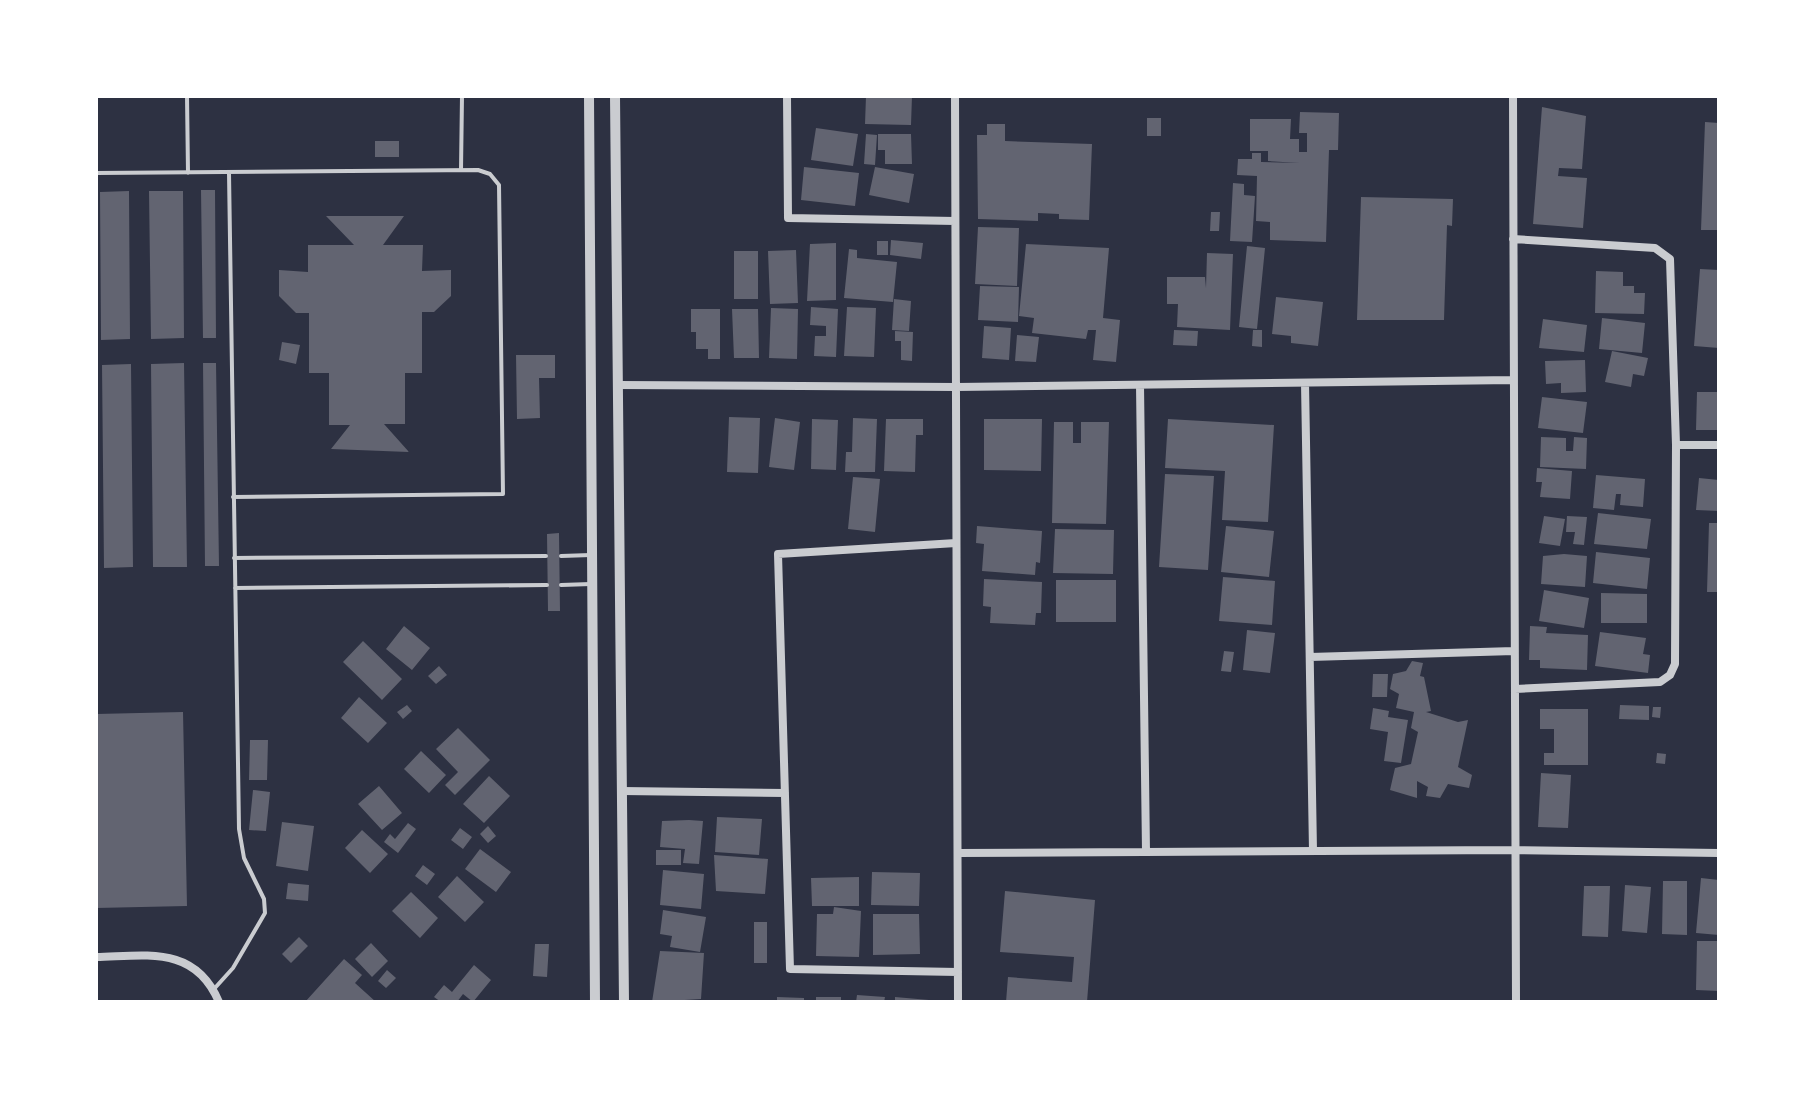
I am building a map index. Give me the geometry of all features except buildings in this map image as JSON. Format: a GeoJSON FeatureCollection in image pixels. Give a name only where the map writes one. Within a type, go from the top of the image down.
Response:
{"type":"FeatureCollection","features":[{"type":"Feature","properties":{"kind":"street"},"geometry":{"type":"LineString","coordinates":[[589,96],[595,1002]]}},
{"type":"Feature","properties":{"kind":"street"},"geometry":{"type":"LineString","coordinates":[[615,96],[624,1002]]}},
{"type":"Feature","properties":{"kind":"street"},"geometry":{"type":"LineString","coordinates":[[787,96],[788,218],[955,221]]}},
{"type":"Feature","properties":{"kind":"street"},"geometry":{"type":"LineString","coordinates":[[955,96],[958,1002]]}},
{"type":"Feature","properties":{"kind":"street"},"geometry":{"type":"LineString","coordinates":[[1513,96],[1516,1002]]}},
{"type":"Feature","properties":{"kind":"street"},"geometry":{"type":"LineString","coordinates":[[1513,239],[1655,248],[1670,259],[1676,445],[1675,664],[1670,675],[1660,682],[1515,689]]}},
{"type":"Feature","properties":{"kind":"street"},"geometry":{"type":"LineString","coordinates":[[618,385],[956,387],[1514,380]]}},
{"type":"Feature","properties":{"kind":"street"},"geometry":{"type":"LineString","coordinates":[[1305,383],[1313,851]]}},
{"type":"Feature","properties":{"kind":"street"},"geometry":{"type":"LineString","coordinates":[[1140,385],[1146,852]]}},
{"type":"Feature","properties":{"kind":"street"},"geometry":{"type":"LineString","coordinates":[[1676,445],[1719,445]]}},
{"type":"Feature","properties":{"kind":"street"},"geometry":{"type":"LineString","coordinates":[[956,543],[778,554],[790,969],[958,972]]}},
{"type":"Feature","properties":{"kind":"street"},"geometry":{"type":"LineString","coordinates":[[1310,657],[1514,651]]}},
{"type":"Feature","properties":{"kind":"street"},"geometry":{"type":"LineString","coordinates":[[622,791],[785,793]]}},
{"type":"Feature","properties":{"kind":"street"},"geometry":{"type":"LineString","coordinates":[[958,853],[1515,850],[1719,853]]}},
{"type":"Feature","properties":{"kind":"street"},"geometry":{"type":"LineString","coordinates":[[96,957],[166,956],[189,963],[214,990],[219,1002]]}},
{"type":"Feature","properties":{"kind":"lane"},"geometry":{"type":"LineString","coordinates":[[187,96],[188,173]]}},
{"type":"Feature","properties":{"kind":"lane"},"geometry":{"type":"LineString","coordinates":[[461,171],[462,96]]}},
{"type":"Feature","properties":{"kind":"lane"},"geometry":{"type":"LineString","coordinates":[[96,173],[461,171],[490,174],[499,185],[503,494],[233,497]]}},
{"type":"Feature","properties":{"kind":"lane"},"geometry":{"type":"LineString","coordinates":[[214,990],[233,968],[265,913],[264,899],[244,858],[239,829],[229,173]]}},
{"type":"Feature","properties":{"kind":"lane"},"geometry":{"type":"LineString","coordinates":[[561,556],[594,555]]}},
{"type":"Feature","properties":{"kind":"lane"},"geometry":{"type":"LineString","coordinates":[[234,558],[546,556]]}},
{"type":"Feature","properties":{"kind":"lane"},"geometry":{"type":"LineString","coordinates":[[561,585],[594,584]]}},
{"type":"Feature","properties":{"kind":"lane"},"geometry":{"type":"LineString","coordinates":[[235,588],[547,585]]}}]}
